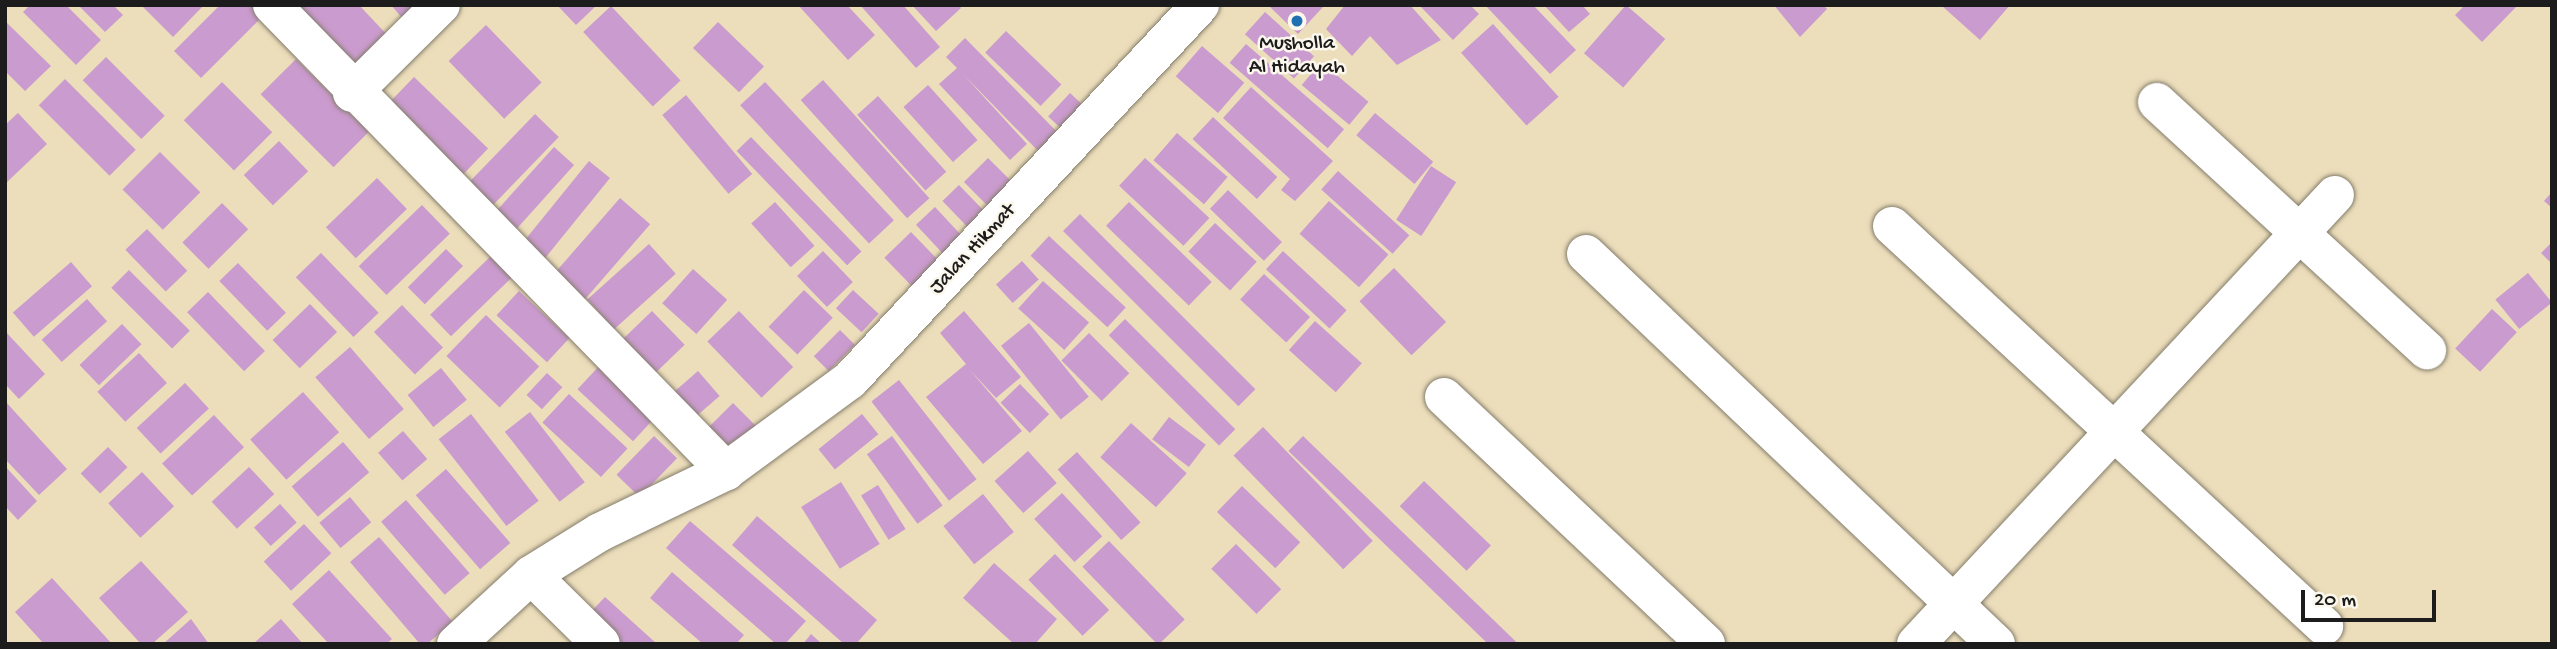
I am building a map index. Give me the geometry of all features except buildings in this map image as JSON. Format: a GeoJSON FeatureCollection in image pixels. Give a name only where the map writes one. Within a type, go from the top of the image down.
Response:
{"type":"FeatureCollection","features":[{"type":"Feature","properties":{"kind":"street"},"geometry":{"type":"LineString","coordinates":[[272,5],[352,93],[726,471]]}},
{"type":"Feature","properties":{"kind":"street"},"geometry":{"type":"LineString","coordinates":[[352,93],[441,5]]}},
{"type":"Feature","properties":{"kind":"street","name":"Jalan Hikmat"},"geometry":{"type":"LineString","coordinates":[[456,644],[531,575],[600,532],[726,471],[809,414],[881,351],[1200,5]]}},
{"type":"Feature","properties":{"kind":"street"},"geometry":{"type":"LineString","coordinates":[[2157,102],[2427,350]]}},
{"type":"Feature","properties":{"kind":"street"},"geometry":{"type":"LineString","coordinates":[[1916,644],[2335,195]]}},
{"type":"Feature","properties":{"kind":"street"},"geometry":{"type":"LineString","coordinates":[[1892,226],[2323,626]]}},
{"type":"Feature","properties":{"kind":"street"},"geometry":{"type":"LineString","coordinates":[[1586,254],[1996,644]]}},
{"type":"Feature","properties":{"kind":"street"},"geometry":{"type":"LineString","coordinates":[[1444,397],[1706,644]]}},
{"type":"Feature","properties":{"kind":"street"},"geometry":{"type":"LineString","coordinates":[[531,575],[601,644]]}},
{"type":"Feature","properties":{"kind":"place","name":"Musholla Al Hidayah"},"geometry":{"type":"Point","coordinates":[1297,21]}}]}
